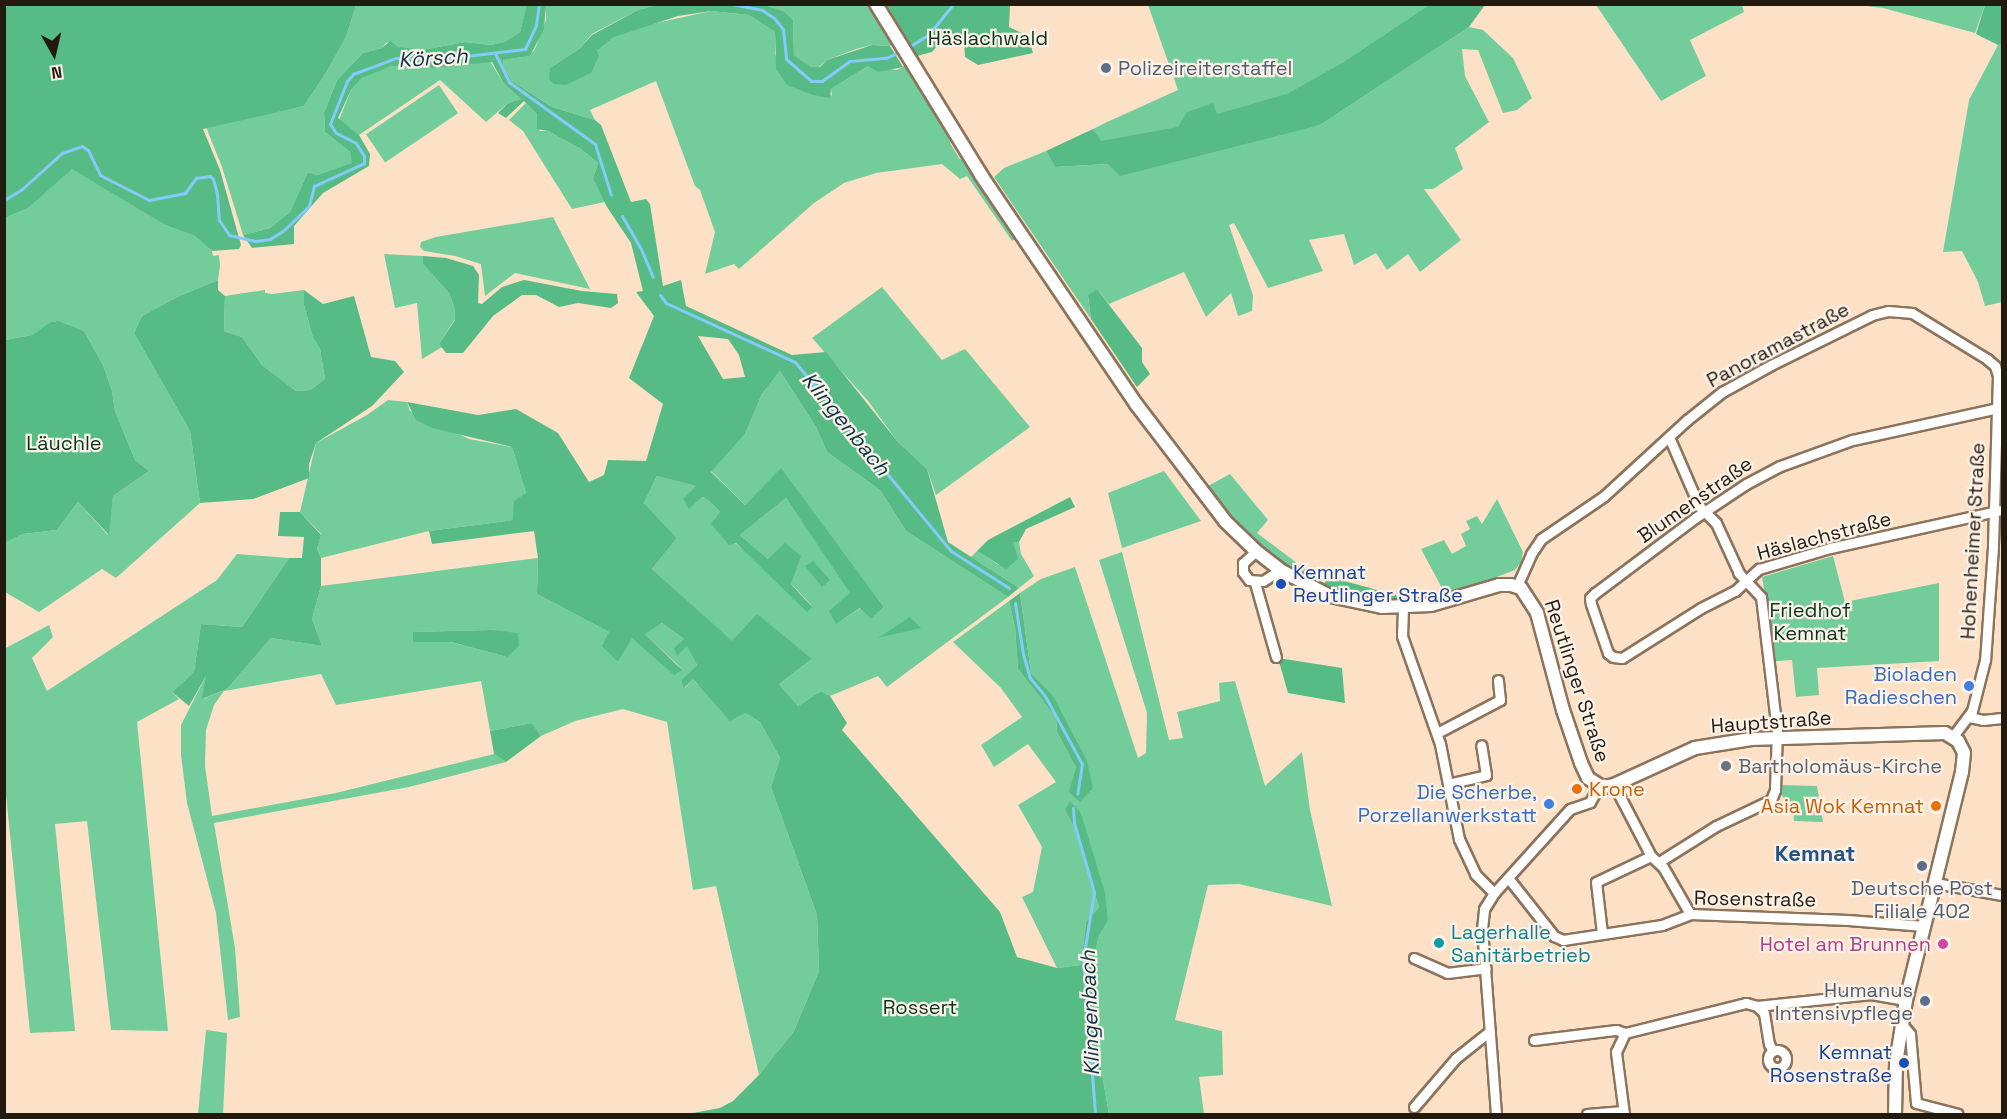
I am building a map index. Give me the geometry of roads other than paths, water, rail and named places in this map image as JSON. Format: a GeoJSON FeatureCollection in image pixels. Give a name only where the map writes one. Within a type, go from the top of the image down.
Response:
{"type":"FeatureCollection","features":[{"type":"Feature","properties":{"kind":"main road","name":"Reutlinger Straße"},"geometry":{"type":"LineString","coordinates":[[876,4],[981,175],[1082,327],[1191,478],[1225,521],[1280,570],[1312,588],[1341,600],[1382,608],[1403,608],[1441,603],[1499,585],[1517,586],[1527,595],[1537,613],[1563,710],[1581,762],[1588,778],[1599,786]]}},
{"type":"Feature","properties":{"kind":"main road","name":"Hauptstraße"},"geometry":{"type":"LineString","coordinates":[[1599,786],[1614,785],[1701,747],[1777,737],[1945,733],[1953,736]]}},
{"type":"Feature","properties":{"kind":"main road"},"geometry":{"type":"LineString","coordinates":[[1894,1114],[1895,1073],[1906,1000],[1963,766],[1962,747],[1953,736]]}},
{"type":"Feature","properties":{"kind":"street","name":"Panoramastraße"},"geometry":{"type":"LineString","coordinates":[[1517,586],[1531,554],[1541,539],[1604,496],[1698,410],[1746,378],[1855,323],[1888,311],[1904,311],[1919,316],[1987,359],[2000,375]]}},
{"type":"Feature","properties":{"kind":"street","name":"Hohenheimer Straße"},"geometry":{"type":"LineString","coordinates":[[1953,736],[1969,717],[1979,692],[1985,660],[1998,510],[2000,375]]}},
{"type":"Feature","properties":{"kind":"street","name":"Blumenstraße"},"geometry":{"type":"LineString","coordinates":[[1614,657],[1609,654],[1605,644],[1591,604],[1592,595],[1705,512],[1766,473],[1830,446],[1998,408]]}},
{"type":"Feature","properties":{"kind":"street"},"geometry":{"type":"LineString","coordinates":[[1659,862],[1716,825],[1771,800],[1774,795],[1777,737],[1772,669],[1761,597],[1746,581],[1716,523],[1700,506],[1669,437]]}},
{"type":"Feature","properties":{"kind":"street","name":"Häslachstraße"},"geometry":{"type":"LineString","coordinates":[[1614,657],[1625,656],[1701,608],[1735,591],[1759,568],[1822,550],[1998,510]]}},
{"type":"Feature","properties":{"kind":"street"},"geometry":{"type":"LineString","coordinates":[[1256,551],[1243,563],[1242,569],[1249,580],[1255,583],[1268,579],[1280,570]]}},
{"type":"Feature","properties":{"kind":"street"},"geometry":{"type":"LineString","coordinates":[[1255,583],[1276,657]]}},
{"type":"Feature","properties":{"kind":"street"},"geometry":{"type":"LineString","coordinates":[[1403,608],[1403,640],[1437,733],[1457,832],[1475,874],[1494,894]]}},
{"type":"Feature","properties":{"kind":"street"},"geometry":{"type":"LineString","coordinates":[[1437,733],[1500,699],[1498,680]]}},
{"type":"Feature","properties":{"kind":"street"},"geometry":{"type":"LineString","coordinates":[[1969,717],[1983,720],[2002,718]]}},
{"type":"Feature","properties":{"kind":"street"},"geometry":{"type":"LineString","coordinates":[[1448,784],[1486,776],[1481,745]]}},
{"type":"Feature","properties":{"kind":"street"},"geometry":{"type":"LineString","coordinates":[[1614,785],[1651,856],[1659,862],[1690,914]]}},
{"type":"Feature","properties":{"kind":"street"},"geometry":{"type":"LineString","coordinates":[[1496,1114],[1483,914],[1494,894],[1570,809],[1590,802],[1599,786]]}},
{"type":"Feature","properties":{"kind":"street"},"geometry":{"type":"LineString","coordinates":[[1602,933],[1596,882],[1651,856]]}},
{"type":"Feature","properties":{"kind":"street","name":"Rosenstraße"},"geometry":{"type":"LineString","coordinates":[[1509,879],[1556,938],[1563,940],[1664,924],[1690,914],[1848,920],[1924,926]]}},
{"type":"Feature","properties":{"kind":"street"},"geometry":{"type":"LineString","coordinates":[[1935,883],[2002,895]]}},
{"type":"Feature","properties":{"kind":"street"},"geometry":{"type":"LineString","coordinates":[[1414,958],[1448,973],[1486,968]]}},
{"type":"Feature","properties":{"kind":"street"},"geometry":{"type":"LineString","coordinates":[[1534,1040],[1616,1030],[1625,1033],[1741,1004],[1758,1006],[1871,994],[1906,1000]]}},
{"type":"Feature","properties":{"kind":"street"},"geometry":{"type":"LineString","coordinates":[[1758,1006],[1764,1013],[1769,1044],[1773,1051]]}},
{"type":"Feature","properties":{"kind":"street"},"geometry":{"type":"LineString","coordinates":[[1902,1024],[1910,1034],[1916,1103],[1958,1114]]}},
{"type":"Feature","properties":{"kind":"street"},"geometry":{"type":"LineString","coordinates":[[1414,1107],[1456,1058],[1490,1031]]}},
{"type":"Feature","properties":{"kind":"street"},"geometry":{"type":"LineString","coordinates":[[1587,1114],[1623,1113],[1616,1052],[1625,1033]]}},
{"type":"Feature","properties":{"kind":"waterway","name":"Körsch"},"geometry":{"type":"LineString","coordinates":[[4,200],[22,189],[62,153],[82,146],[88,150],[100,175],[149,200],[185,193],[196,178],[210,176],[217,194],[219,220],[229,235],[256,241],[270,239],[283,231],[309,206],[314,186],[364,163],[364,156],[356,143],[336,133],[330,124],[347,81],[353,74],[396,58],[442,59],[525,49],[536,25],[539,4]]}},
{"type":"Feature","properties":{"kind":"waterway","name":"Körsch"},"geometry":{"type":"LineString","coordinates":[[732,4],[762,10],[774,18],[783,29],[786,59],[811,81],[822,81],[850,61],[886,58],[901,51]]}},
{"type":"Feature","properties":{"kind":"waterway","name":"Körsch"},"geometry":{"type":"LineString","coordinates":[[907,48],[929,34],[953,4]]}},
{"type":"Feature","properties":{"kind":"waterway","name":"Klingenbach"},"geometry":{"type":"LineString","coordinates":[[495,53],[509,82],[595,144],[611,195]]}},
{"type":"Feature","properties":{"kind":"waterway","name":"Klingenbach"},"geometry":{"type":"LineString","coordinates":[[622,216],[641,249],[653,277]]}},
{"type":"Feature","properties":{"kind":"waterway","name":"Klingenbach"},"geometry":{"type":"LineString","coordinates":[[660,295],[666,303],[795,362],[951,551],[1009,588]]}},
{"type":"Feature","properties":{"kind":"waterway","name":"Klingenbach"},"geometry":{"type":"LineString","coordinates":[[1015,603],[1023,654],[1030,678],[1045,696],[1082,764],[1077,794]]}},
{"type":"Feature","properties":{"kind":"waterway","name":"Klingenbach"},"geometry":{"type":"LineString","coordinates":[[1073,808],[1074,823],[1094,892],[1083,960],[1095,1114]]}},
{"type":"Feature","properties":{"kind":"place","name":"Polizeireiterstaffel"},"geometry":{"type":"Point","coordinates":[1106,68]}},
{"type":"Feature","properties":{"kind":"place","name":"Kemnat Reutlinger Straße"},"geometry":{"type":"Point","coordinates":[1281,584]}},
{"type":"Feature","properties":{"kind":"place","name":"Bioladen Radieschen"},"geometry":{"type":"Point","coordinates":[1969,686]}},
{"type":"Feature","properties":{"kind":"place","name":"Bartholomäus-Kirche"},"geometry":{"type":"Point","coordinates":[1726,766]}},
{"type":"Feature","properties":{"kind":"place","name":"Krone"},"geometry":{"type":"Point","coordinates":[1577,789]}},
{"type":"Feature","properties":{"kind":"place","name":"Die Scherbe, Porzellanwerkstatt"},"geometry":{"type":"Point","coordinates":[1549,804]}},
{"type":"Feature","properties":{"kind":"place","name":"Asia Wok Kemnat"},"geometry":{"type":"Point","coordinates":[1936,806]}},
{"type":"Feature","properties":{"kind":"place","name":"Deutsche Post Filiale 402"},"geometry":{"type":"Point","coordinates":[1922,866]}},
{"type":"Feature","properties":{"kind":"place","name":"Lagerhalle Sanitärbetrieb"},"geometry":{"type":"Point","coordinates":[1439,943]}},
{"type":"Feature","properties":{"kind":"place","name":"Hotel am Brunnen"},"geometry":{"type":"Point","coordinates":[1943,944]}},
{"type":"Feature","properties":{"kind":"place","name":"Humanus Intensivpflege"},"geometry":{"type":"Point","coordinates":[1925,1001]}},
{"type":"Feature","properties":{"kind":"place","name":"Kemnat Rosenstraße"},"geometry":{"type":"Point","coordinates":[1904,1063]}},
{"type":"Feature","properties":{"kind":"district","name":"Kemnat"},"geometry":{"type":"Point","coordinates":[1815,854]}},
{"type":"Feature","properties":{"kind":"park label","name":"Häslachwald"},"geometry":{"type":"Point","coordinates":[988,38]}},
{"type":"Feature","properties":{"kind":"park label","name":"Läuchle"},"geometry":{"type":"Point","coordinates":[64,443]}},
{"type":"Feature","properties":{"kind":"park label","name":"Friedhof Kemnat"},"geometry":{"type":"Point","coordinates":[1810,622]}},
{"type":"Feature","properties":{"kind":"park label","name":"Rossert"},"geometry":{"type":"Point","coordinates":[920,1007]}}]}
